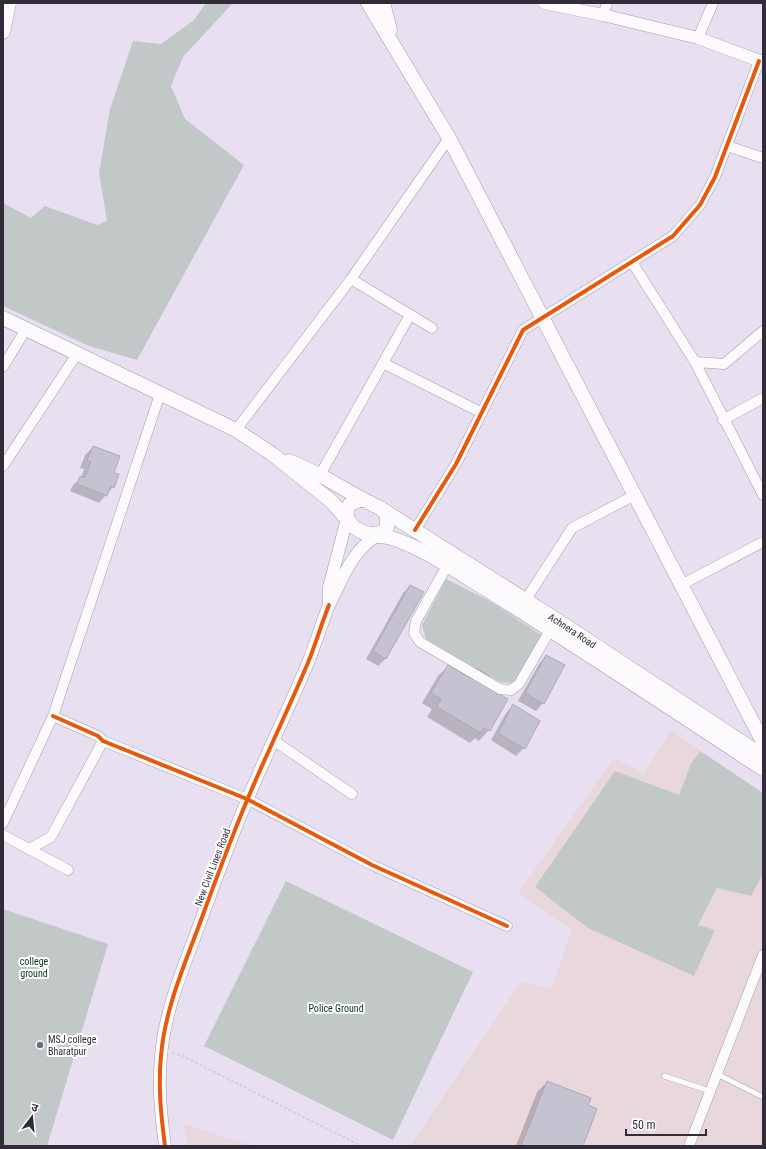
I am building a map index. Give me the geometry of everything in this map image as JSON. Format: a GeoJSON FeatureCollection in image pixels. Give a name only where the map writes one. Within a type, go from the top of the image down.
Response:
{"type":"FeatureCollection","features":[{"type":"Feature","properties":{"kind":"main road"},"geometry":{"type":"LineString","coordinates":[[3,32],[9,3]]}},
{"type":"Feature","properties":{"kind":"main road"},"geometry":{"type":"LineString","coordinates":[[368,3],[450,138],[763,742]]}},
{"type":"Feature","properties":{"kind":"main road"},"geometry":{"type":"LineString","coordinates":[[383,3],[394,45]]}},
{"type":"Feature","properties":{"kind":"main road"},"geometry":{"type":"LineString","coordinates":[[3,318],[236,430],[272,454],[331,501],[352,525],[376,536],[385,531],[388,523],[387,514],[380,508],[320,475],[272,454]]}},
{"type":"Feature","properties":{"kind":"main road"},"geometry":{"type":"LineString","coordinates":[[347,519],[346,511],[350,504],[362,499]]}},
{"type":"Feature","properties":{"kind":"main road","name":"Achnera Road"},"geometry":{"type":"LineString","coordinates":[[380,508],[415,530],[450,560],[763,756]]}},
{"type":"Feature","properties":{"kind":"main road","name":"Achnera Road"},"geometry":{"type":"LineString","coordinates":[[376,536],[383,535],[450,560],[525,601],[554,625],[763,769]]}},
{"type":"Feature","properties":{"kind":"street"},"geometry":{"type":"LineString","coordinates":[[415,530],[456,464],[523,330],[673,236],[700,206],[715,177],[761,61],[698,38],[605,9],[544,3]]}},
{"type":"Feature","properties":{"kind":"street"},"geometry":{"type":"LineString","coordinates":[[698,38],[713,3]]}},
{"type":"Feature","properties":{"kind":"street"},"geometry":{"type":"LineString","coordinates":[[236,430],[351,279],[450,138]]}},
{"type":"Feature","properties":{"kind":"street"},"geometry":{"type":"LineString","coordinates":[[728,146],[763,158]]}},
{"type":"Feature","properties":{"kind":"street"},"geometry":{"type":"LineString","coordinates":[[632,262],[695,362],[723,420],[760,482],[763,495]]}},
{"type":"Feature","properties":{"kind":"street"},"geometry":{"type":"LineString","coordinates":[[351,279],[432,328]]}},
{"type":"Feature","properties":{"kind":"street"},"geometry":{"type":"LineString","coordinates":[[320,475],[410,315]]}},
{"type":"Feature","properties":{"kind":"street"},"geometry":{"type":"LineString","coordinates":[[3,367],[26,329]]}},
{"type":"Feature","properties":{"kind":"street"},"geometry":{"type":"LineString","coordinates":[[695,362],[724,364],[763,330]]}},
{"type":"Feature","properties":{"kind":"street"},"geometry":{"type":"LineString","coordinates":[[4,461],[12,454],[77,354]]}},
{"type":"Feature","properties":{"kind":"street"},"geometry":{"type":"LineString","coordinates":[[383,363],[482,414]]}},
{"type":"Feature","properties":{"kind":"street"},"geometry":{"type":"LineString","coordinates":[[3,823],[52,716],[160,394]]}},
{"type":"Feature","properties":{"kind":"street"},"geometry":{"type":"LineString","coordinates":[[723,420],[763,398]]}},
{"type":"Feature","properties":{"kind":"street"},"geometry":{"type":"LineString","coordinates":[[525,601],[572,528],[635,495]]}},
{"type":"Feature","properties":{"kind":"street"},"geometry":{"type":"LineString","coordinates":[[329,605],[329,587],[347,519]]}},
{"type":"Feature","properties":{"kind":"street"},"geometry":{"type":"LineString","coordinates":[[329,605],[354,556],[364,544],[376,536]]}},
{"type":"Feature","properties":{"kind":"street"},"geometry":{"type":"LineString","coordinates":[[681,585],[763,542]]}},
{"type":"Feature","properties":{"kind":"street"},"geometry":{"type":"LineString","coordinates":[[450,560],[416,621],[414,633],[420,642],[500,689],[511,690],[519,684],[554,625]]}},
{"type":"Feature","properties":{"kind":"street","name":"New Civil Lines Road"},"geometry":{"type":"LineString","coordinates":[[165,1146],[160,1117],[159,1084],[162,1050],[168,1017],[189,948],[247,799],[307,664],[329,605]]}},
{"type":"Feature","properties":{"kind":"street"},"geometry":{"type":"LineString","coordinates":[[52,716],[98,736],[103,741],[247,799],[372,865],[507,926]]}},
{"type":"Feature","properties":{"kind":"street"},"geometry":{"type":"LineString","coordinates":[[273,740],[352,794]]}},
{"type":"Feature","properties":{"kind":"street"},"geometry":{"type":"LineString","coordinates":[[29,849],[51,837],[103,741]]}},
{"type":"Feature","properties":{"kind":"street"},"geometry":{"type":"LineString","coordinates":[[3,835],[68,870]]}},
{"type":"Feature","properties":{"kind":"street"},"geometry":{"type":"LineString","coordinates":[[689,1146],[763,955]]}},
{"type":"Feature","properties":{"kind":"lane"},"geometry":{"type":"LineString","coordinates":[[717,1074],[763,1097]]}},
{"type":"Feature","properties":{"kind":"lane"},"geometry":{"type":"LineString","coordinates":[[664,1076],[710,1091]]}},
{"type":"Feature","properties":{"kind":"path"},"geometry":{"type":"LineString","coordinates":[[162,1050],[182,1056],[361,1146]]}},
{"type":"Feature","properties":{"kind":"shaded area"},"geometry":{"type":"Polygon","coordinates":[[[671,731],[763,793],[763,1146],[410,1146],[521,982],[551,988],[572,930],[518,893],[614,758],[644,773],[671,731]]]}},
{"type":"Feature","properties":{"kind":"shaded area"},"geometry":{"type":"Polygon","coordinates":[[[184,1124],[253,1146],[187,1146],[184,1124]]]}},
{"type":"Feature","properties":{"kind":"green space"},"geometry":{"type":"Polygon","coordinates":[[[206,3],[233,3],[183,57],[171,86],[185,119],[244,165],[137,360],[89,346],[3,306],[3,203],[31,218],[45,206],[97,225],[107,221],[99,173],[110,109],[133,41],[161,44],[194,20],[206,3]]]}},
{"type":"Feature","properties":{"kind":"green space"},"geometry":{"type":"Polygon","coordinates":[[[446,579],[490,601],[543,636],[513,683],[500,682],[426,639],[422,625],[446,579]]]}},
{"type":"Feature","properties":{"kind":"green space"},"geometry":{"type":"Polygon","coordinates":[[[700,751],[763,793],[763,874],[751,896],[717,888],[698,925],[715,930],[694,976],[588,928],[535,887],[615,771],[679,795],[691,764],[700,751]]]}},
{"type":"Feature","properties":{"kind":"green space","name":"Police Ground"},"geometry":{"type":"Polygon","coordinates":[[[286,881],[473,972],[393,1140],[204,1046],[286,881]]]}},
{"type":"Feature","properties":{"kind":"green space","name":"MSJ college Bharatpur"},"geometry":{"type":"Polygon","coordinates":[[[3,909],[108,944],[47,1146],[3,1146],[3,909]]]}},
{"type":"Feature","properties":{"kind":"building"},"geometry":{"type":"Polygon","coordinates":[[[93,446],[120,456],[114,473],[119,474],[114,488],[111,486],[107,496],[77,484],[80,476],[85,478],[91,462],[87,460],[93,446]]]}},
{"type":"Feature","properties":{"kind":"building"},"geometry":{"type":"Polygon","coordinates":[[[410,585],[424,592],[386,659],[373,651],[410,585]]]}},
{"type":"Feature","properties":{"kind":"building"},"geometry":{"type":"Polygon","coordinates":[[[546,655],[565,665],[544,704],[525,693],[546,655]]]}},
{"type":"Feature","properties":{"kind":"building"},"geometry":{"type":"Polygon","coordinates":[[[448,665],[470,678],[476,668],[490,676],[484,685],[508,699],[490,731],[484,728],[481,733],[437,707],[441,699],[431,693],[448,665]]]}},
{"type":"Feature","properties":{"kind":"building"},"geometry":{"type":"Polygon","coordinates":[[[513,704],[540,721],[525,749],[498,733],[513,704]]]}},
{"type":"Feature","properties":{"kind":"building"},"geometry":{"type":"Polygon","coordinates":[[[547,1081],[591,1098],[588,1105],[597,1109],[583,1146],[521,1146],[547,1081]]]}},
{"type":"Feature","properties":{"kind":"cycle path"},"geometry":{"type":"LineString","coordinates":[[415,530],[456,464],[523,330],[673,236],[700,205],[715,177],[759,61]]}},
{"type":"Feature","properties":{"kind":"cycle path"},"geometry":{"type":"LineString","coordinates":[[165,1146],[160,1101],[160,1067],[163,1038],[171,1003],[236,828],[255,781],[307,665],[329,605]]}},
{"type":"Feature","properties":{"kind":"cycle path"},"geometry":{"type":"LineString","coordinates":[[53,716],[98,736],[103,741],[247,799],[372,865],[507,926]]}},
{"type":"Feature","properties":{"kind":"place","name":"MSJ college Bharatpur"},"geometry":{"type":"Point","coordinates":[40,1045]}},
{"type":"Feature","properties":{"kind":"park label","name":"college ground"},"geometry":{"type":"Point","coordinates":[34,966]}}]}
